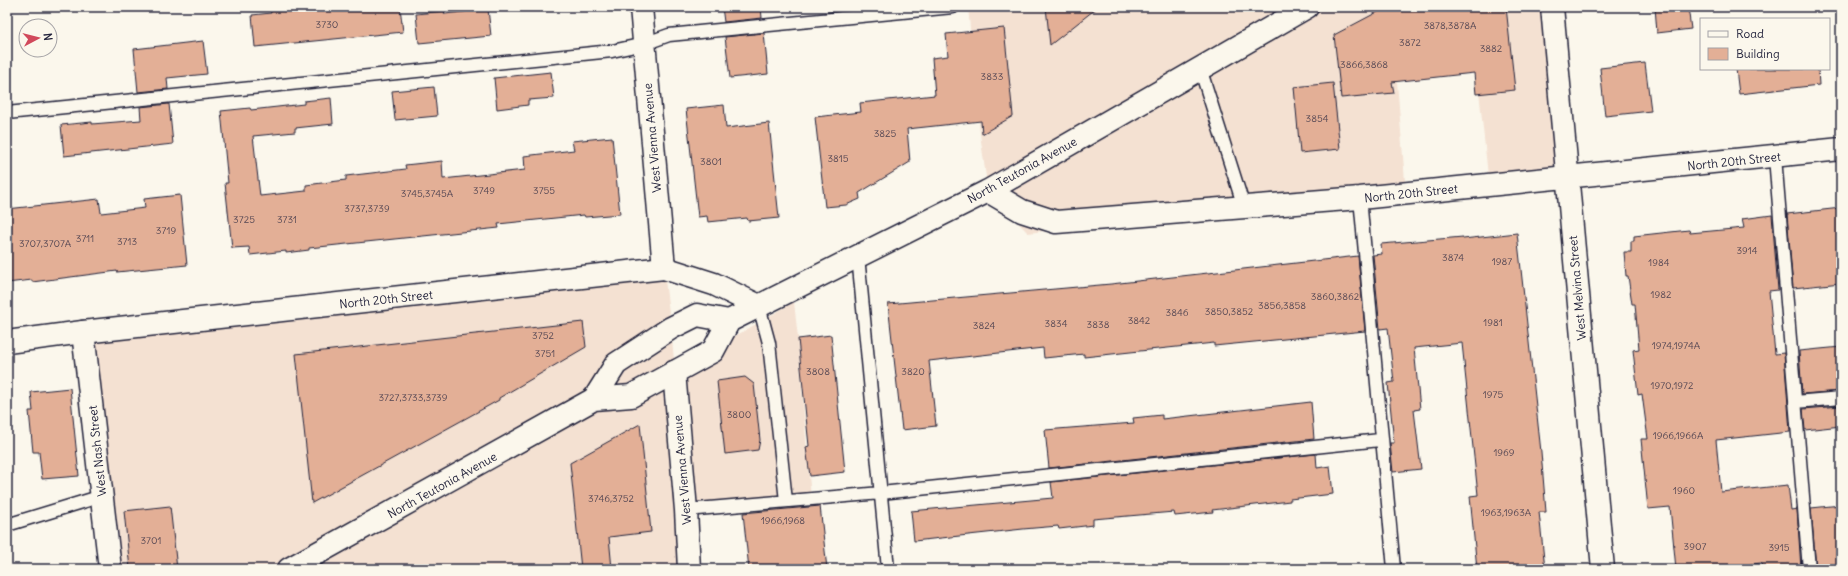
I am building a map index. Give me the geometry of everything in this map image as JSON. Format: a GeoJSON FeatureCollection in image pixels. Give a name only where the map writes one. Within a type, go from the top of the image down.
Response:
{"type":"FeatureCollection","features":[{"type":"Feature","properties":{"kind":"main road","name":"West Vienna Avenue"},"geometry":{"type":"LineString","coordinates":[[641,7],[664,268]]}},
{"type":"Feature","properties":{"kind":"main road","name":"West Melvina Street"},"geometry":{"type":"LineString","coordinates":[[1552,7],[1603,569]]}},
{"type":"Feature","properties":{"kind":"main road","name":"North Teutonia Avenue"},"geometry":{"type":"LineString","coordinates":[[289,569],[594,399],[631,396],[713,351],[729,322],[988,190],[1303,8]]}},
{"type":"Feature","properties":{"kind":"main road","name":"North 20th Street"},"geometry":{"type":"LineString","coordinates":[[988,190],[1022,211],[1056,222],[1360,198],[1841,150]]}},
{"type":"Feature","properties":{"kind":"main road","name":"North 20th Street"},"geometry":{"type":"LineString","coordinates":[[7,342],[83,332],[664,268],[714,284],[759,306]]}},
{"type":"Feature","properties":{"kind":"main road","name":"North Teutonia Avenue"},"geometry":{"type":"LineString","coordinates":[[594,399],[616,364],[671,328],[697,315],[729,322]]}},
{"type":"Feature","properties":{"kind":"main road","name":"West Nash Street"},"geometry":{"type":"LineString","coordinates":[[83,332],[110,569]]}},
{"type":"Feature","properties":{"kind":"main road","name":"West Vienna Avenue"},"geometry":{"type":"LineString","coordinates":[[674,372],[686,510],[689,569]]}},
{"type":"Feature","properties":{"kind":"lane"},"geometry":{"type":"LineString","coordinates":[[7,113],[604,52],[644,44],[668,35],[953,7]]}},
{"type":"Feature","properties":{"kind":"lane"},"geometry":{"type":"LineString","coordinates":[[1200,68],[1244,207]]}},
{"type":"Feature","properties":{"kind":"lane"},"geometry":{"type":"LineString","coordinates":[[1775,156],[1809,569]]}},
{"type":"Feature","properties":{"kind":"lane"},"geometry":{"type":"LineString","coordinates":[[1360,198],[1380,440],[1394,569]]}},
{"type":"Feature","properties":{"kind":"lane"},"geometry":{"type":"LineString","coordinates":[[858,256],[888,569]]}},
{"type":"Feature","properties":{"kind":"lane"},"geometry":{"type":"LineString","coordinates":[[759,306],[769,343],[786,501]]}},
{"type":"Feature","properties":{"kind":"lane"},"geometry":{"type":"LineString","coordinates":[[1795,402],[1841,398]]}},
{"type":"Feature","properties":{"kind":"lane"},"geometry":{"type":"LineString","coordinates":[[686,510],[881,493],[1380,440]]}},
{"type":"Feature","properties":{"kind":"lane"},"geometry":{"type":"LineString","coordinates":[[7,525],[102,496]]}},
{"type":"Feature","properties":{"kind":"shaded area"},"geometry":{"type":"Polygon","coordinates":[[[968,7],[1391,7],[1406,194],[1244,207],[1028,233],[988,191],[980,134],[968,7]]]}},
{"type":"Feature","properties":{"kind":"shaded area"},"geometry":{"type":"Polygon","coordinates":[[[1470,7],[1552,7],[1567,177],[1489,185],[1470,7]]]}},
{"type":"Feature","properties":{"kind":"shaded area"},"geometry":{"type":"Polygon","coordinates":[[[664,272],[675,371],[794,302],[798,338],[811,499],[687,510],[689,569],[110,569],[83,332],[664,272]]]}},
{"type":"Feature","properties":{"kind":"building"},"geometry":{"type":"Polygon","coordinates":[[[270,7],[400,7],[403,32],[255,47],[252,15],[271,13],[270,7]]]}},
{"type":"Feature","properties":{"kind":"building"},"geometry":{"type":"Polygon","coordinates":[[[722,7],[761,7],[762,18],[724,22],[722,7]]]}},
{"type":"Feature","properties":{"kind":"building"},"geometry":{"type":"Polygon","coordinates":[[[1046,7],[1098,7],[1050,45],[1046,7]]]}},
{"type":"Feature","properties":{"kind":"building"},"geometry":{"type":"Polygon","coordinates":[[[1387,7],[1506,7],[1515,90],[1476,94],[1474,73],[1392,82],[1394,93],[1341,98],[1334,35],[1387,7]]]}},
{"type":"Feature","properties":{"kind":"building"},"geometry":{"type":"Polygon","coordinates":[[[1655,7],[1688,7],[1691,29],[1657,33],[1655,7]]]}},
{"type":"Feature","properties":{"kind":"building"},"geometry":{"type":"Polygon","coordinates":[[[488,9],[491,36],[419,43],[416,14],[444,11],[445,14],[488,9]]]}},
{"type":"Feature","properties":{"kind":"building"},"geometry":{"type":"Polygon","coordinates":[[[1004,28],[1013,116],[982,134],[981,121],[907,129],[910,162],[859,193],[860,199],[846,205],[825,207],[815,117],[861,112],[860,103],[935,95],[932,58],[948,56],[946,34],[1004,28]]]}},
{"type":"Feature","properties":{"kind":"building"},"geometry":{"type":"Polygon","coordinates":[[[764,33],[768,74],[730,78],[725,37],[764,33]]]}},
{"type":"Feature","properties":{"kind":"building"},"geometry":{"type":"Polygon","coordinates":[[[203,41],[207,74],[167,78],[168,89],[138,92],[134,49],[203,41]]]}},
{"type":"Feature","properties":{"kind":"building"},"geometry":{"type":"Polygon","coordinates":[[[1645,63],[1651,111],[1605,116],[1600,68],[1645,63]]]}},
{"type":"Feature","properties":{"kind":"building"},"geometry":{"type":"Polygon","coordinates":[[[1736,70],[1818,70],[1819,85],[1739,94],[1736,70]]]}},
{"type":"Feature","properties":{"kind":"building"},"geometry":{"type":"Polygon","coordinates":[[[551,72],[554,98],[528,100],[528,105],[497,109],[494,78],[551,72]]]}},
{"type":"Feature","properties":{"kind":"building"},"geometry":{"type":"Polygon","coordinates":[[[1333,83],[1340,149],[1300,153],[1294,87],[1333,83]]]}},
{"type":"Feature","properties":{"kind":"building"},"geometry":{"type":"Polygon","coordinates":[[[434,87],[437,116],[395,120],[392,91],[434,87]]]}},
{"type":"Feature","properties":{"kind":"building"},"geometry":{"type":"Polygon","coordinates":[[[331,98],[333,124],[295,128],[295,132],[253,136],[260,196],[306,191],[306,185],[346,180],[346,176],[406,169],[405,165],[442,161],[443,179],[525,170],[524,156],[574,150],[572,141],[612,137],[620,214],[585,217],[584,215],[498,224],[499,228],[309,248],[309,250],[286,253],[286,251],[250,255],[249,247],[232,248],[225,183],[228,183],[221,111],[250,108],[251,110],[304,104],[304,101],[331,98]]]}},
{"type":"Feature","properties":{"kind":"building"},"geometry":{"type":"Polygon","coordinates":[[[169,104],[173,144],[64,156],[61,125],[141,120],[140,107],[169,104]]]}},
{"type":"Feature","properties":{"kind":"building"},"geometry":{"type":"Polygon","coordinates":[[[724,105],[726,128],[769,123],[779,218],[748,221],[747,218],[708,222],[707,216],[698,217],[686,109],[724,105]]]}},
{"type":"Feature","properties":{"kind":"building"},"geometry":{"type":"Polygon","coordinates":[[[180,195],[187,265],[117,271],[32,282],[32,280],[7,283],[7,209],[99,199],[101,213],[145,208],[144,199],[180,195]]]}},
{"type":"Feature","properties":{"kind":"building"},"geometry":{"type":"Polygon","coordinates":[[[1841,208],[1841,283],[1793,288],[1787,214],[1841,208]]]}},
{"type":"Feature","properties":{"kind":"building"},"geometry":{"type":"Polygon","coordinates":[[[1772,215],[1778,290],[1769,291],[1775,354],[1784,353],[1790,432],[1716,440],[1721,492],[1788,485],[1791,510],[1797,509],[1801,569],[1762,569],[1761,563],[1714,569],[1676,569],[1670,507],[1648,509],[1641,439],[1648,439],[1642,394],[1638,395],[1633,350],[1639,349],[1635,304],[1632,304],[1628,276],[1626,276],[1624,252],[1631,252],[1631,241],[1634,241],[1634,236],[1689,230],[1690,233],[1744,228],[1742,219],[1772,215]]]}},
{"type":"Feature","properties":{"kind":"building"},"geometry":{"type":"Polygon","coordinates":[[[1517,233],[1541,452],[1546,512],[1539,512],[1545,569],[1477,569],[1470,496],[1478,495],[1462,343],[1414,348],[1420,409],[1414,410],[1421,469],[1393,472],[1390,443],[1394,443],[1388,383],[1394,382],[1388,328],[1380,329],[1373,255],[1382,254],[1381,244],[1463,237],[1463,239],[1517,233]]]}},
{"type":"Feature","properties":{"kind":"building"},"geometry":{"type":"Polygon","coordinates":[[[1358,256],[1365,331],[1214,346],[1214,343],[1084,357],[1084,354],[1044,358],[1043,348],[929,361],[936,426],[902,430],[888,304],[1111,284],[1358,256]]]}},
{"type":"Feature","properties":{"kind":"building"},"geometry":{"type":"Polygon","coordinates":[[[583,322],[586,347],[499,398],[499,400],[312,503],[296,354],[583,322]]]}},
{"type":"Feature","properties":{"kind":"building"},"geometry":{"type":"Polygon","coordinates":[[[831,335],[845,472],[810,476],[806,447],[809,446],[798,339],[831,335]]]}},
{"type":"Feature","properties":{"kind":"building"},"geometry":{"type":"Polygon","coordinates":[[[1841,347],[1841,391],[1802,394],[1799,351],[1841,347]]]}},
{"type":"Feature","properties":{"kind":"building"},"geometry":{"type":"Polygon","coordinates":[[[745,377],[754,384],[760,440],[758,450],[725,454],[717,381],[745,377]]]}},
{"type":"Feature","properties":{"kind":"building"},"geometry":{"type":"Polygon","coordinates":[[[70,388],[79,476],[42,479],[39,452],[33,452],[29,411],[33,411],[31,392],[70,388]]]}},
{"type":"Feature","properties":{"kind":"building"},"geometry":{"type":"Polygon","coordinates":[[[1311,402],[1314,439],[1049,468],[1045,430],[1134,423],[1133,418],[1162,415],[1162,419],[1311,402]]]}},
{"type":"Feature","properties":{"kind":"building"},"geometry":{"type":"Polygon","coordinates":[[[1841,406],[1841,426],[1805,430],[1803,409],[1841,406]]]}},
{"type":"Feature","properties":{"kind":"building"},"geometry":{"type":"Polygon","coordinates":[[[640,424],[651,532],[609,537],[612,569],[581,569],[570,463],[640,424]]]}},
{"type":"Feature","properties":{"kind":"building"},"geometry":{"type":"Polygon","coordinates":[[[1316,454],[1317,468],[1330,466],[1333,494],[1290,499],[1290,501],[1212,510],[1213,512],[1175,516],[1174,512],[1093,519],[1093,525],[1059,529],[1058,526],[1023,529],[914,541],[911,511],[1053,498],[1051,482],[1316,454]]]}},
{"type":"Feature","properties":{"kind":"building"},"geometry":{"type":"Polygon","coordinates":[[[1841,505],[1841,569],[1816,569],[1811,508],[1841,505]]]}},
{"type":"Feature","properties":{"kind":"building"},"geometry":{"type":"Polygon","coordinates":[[[170,506],[177,569],[130,569],[124,511],[170,506]]]}},
{"type":"Feature","properties":{"kind":"building"},"geometry":{"type":"Polygon","coordinates":[[[820,506],[827,569],[749,569],[743,513],[820,506]]]}}]}
